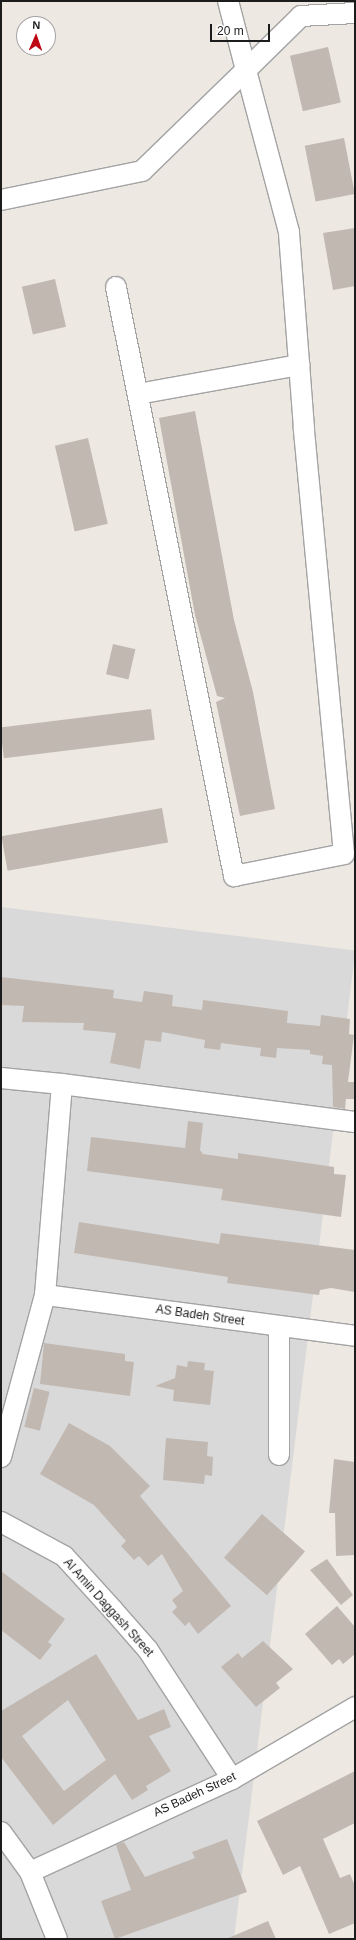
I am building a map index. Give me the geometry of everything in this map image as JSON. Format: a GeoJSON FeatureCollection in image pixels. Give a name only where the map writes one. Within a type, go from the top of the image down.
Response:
{"type":"FeatureCollection","features":[{"type":"Feature","properties":{"kind":"street"},"geometry":{"type":"LineString","coordinates":[[116,287],[234,876],[344,854],[299,365],[289,232],[228,1]]}},
{"type":"Feature","properties":{"kind":"street"},"geometry":{"type":"LineString","coordinates":[[1,200],[142,172],[301,16],[355,12]]}},
{"type":"Feature","properties":{"kind":"street"},"geometry":{"type":"LineString","coordinates":[[138,394],[299,365]]}},
{"type":"Feature","properties":{"kind":"street"},"geometry":{"type":"LineString","coordinates":[[1,1078],[62,1084],[355,1122]]}},
{"type":"Feature","properties":{"kind":"street"},"geometry":{"type":"LineString","coordinates":[[1,1457],[45,1296],[62,1084]]}},
{"type":"Feature","properties":{"kind":"street","name":"AS Badeh Street"},"geometry":{"type":"LineString","coordinates":[[45,1296],[355,1336]]}},
{"type":"Feature","properties":{"kind":"street"},"geometry":{"type":"LineString","coordinates":[[279,1327],[279,1455]]}},
{"type":"Feature","properties":{"kind":"street","name":"Al Amin Daggash Street"},"geometry":{"type":"LineString","coordinates":[[1,1522],[64,1556],[113,1610],[148,1650],[232,1779]]}},
{"type":"Feature","properties":{"kind":"street","name":"AS Badeh Street"},"geometry":{"type":"LineString","coordinates":[[30,1872],[232,1779],[355,1707]]}},
{"type":"Feature","properties":{"kind":"street"},"geometry":{"type":"LineString","coordinates":[[1,1832],[30,1872],[57,1939]]}},
{"type":"Feature","properties":{"kind":"shaded area"},"geometry":{"type":"Polygon","coordinates":[[[1,907],[355,950],[234,1939],[1,1939],[1,907]]]}},
{"type":"Feature","properties":{"kind":"building"},"geometry":{"type":"Polygon","coordinates":[[[328,47],[341,103],[303,111],[290,56],[328,47]]]}},
{"type":"Feature","properties":{"kind":"building"},"geometry":{"type":"Polygon","coordinates":[[[344,138],[355,194],[316,202],[305,146],[344,138]]]}},
{"type":"Feature","properties":{"kind":"building"},"geometry":{"type":"Polygon","coordinates":[[[355,228],[355,286],[333,290],[323,233],[355,228]]]}},
{"type":"Feature","properties":{"kind":"building"},"geometry":{"type":"Polygon","coordinates":[[[55,279],[66,327],[33,334],[22,287],[55,279]]]}},
{"type":"Feature","properties":{"kind":"building"},"geometry":{"type":"Polygon","coordinates":[[[195,411],[234,620],[253,692],[275,809],[240,816],[216,702],[225,698],[217,696],[195,615],[159,418],[195,411]]]}},
{"type":"Feature","properties":{"kind":"building"},"geometry":{"type":"Polygon","coordinates":[[[88,438],[108,524],[75,531],[55,446],[88,438]]]}},
{"type":"Feature","properties":{"kind":"building"},"geometry":{"type":"Polygon","coordinates":[[[113,644],[135,649],[128,679],[106,674],[113,644]]]}},
{"type":"Feature","properties":{"kind":"building"},"geometry":{"type":"Polygon","coordinates":[[[151,709],[155,740],[4,758],[1,727],[151,709]]]}},
{"type":"Feature","properties":{"kind":"building"},"geometry":{"type":"Polygon","coordinates":[[[162,808],[168,842],[8,871],[1,836],[162,808]]]}},
{"type":"Feature","properties":{"kind":"building"},"geometry":{"type":"Polygon","coordinates":[[[1,977],[114,990],[113,998],[142,1002],[144,991],[173,995],[172,1006],[202,1010],[203,1000],[288,1011],[287,1023],[320,1026],[321,1015],[350,1019],[349,1034],[354,1035],[348,1082],[354,1082],[354,1099],[346,1099],[345,1109],[333,1107],[332,1065],[322,1064],[323,1056],[310,1054],[310,1050],[277,1048],[276,1058],[260,1056],[261,1048],[221,1043],[220,1050],[204,1048],[205,1040],[162,1032],[161,1042],[145,1040],[140,1069],[110,1063],[116,1033],[83,1030],[84,1023],[22,1022],[24,1006],[1,1005],[1,977]]]}},
{"type":"Feature","properties":{"kind":"building"},"geometry":{"type":"Polygon","coordinates":[[[188,1121],[203,1123],[200,1150],[203,1154],[238,1159],[238,1153],[334,1167],[334,1174],[346,1175],[341,1217],[221,1200],[223,1189],[87,1171],[91,1137],[185,1148],[188,1121]]]}},
{"type":"Feature","properties":{"kind":"building"},"geometry":{"type":"Polygon","coordinates":[[[79,1222],[219,1244],[221,1233],[355,1250],[355,1292],[331,1288],[320,1290],[319,1295],[227,1283],[228,1277],[74,1253],[79,1222]]]}},
{"type":"Feature","properties":{"kind":"building"},"geometry":{"type":"Polygon","coordinates":[[[44,1343],[125,1354],[125,1361],[134,1362],[130,1396],[40,1384],[44,1343]]]}},
{"type":"Feature","properties":{"kind":"building"},"geometry":{"type":"Polygon","coordinates":[[[188,1361],[205,1363],[204,1370],[214,1371],[210,1405],[173,1401],[174,1390],[155,1386],[175,1378],[177,1365],[187,1367],[188,1361]]]}},
{"type":"Feature","properties":{"kind":"building"},"geometry":{"type":"Polygon","coordinates":[[[34,1388],[50,1392],[40,1431],[24,1427],[34,1388]]]}},
{"type":"Feature","properties":{"kind":"building"},"geometry":{"type":"Polygon","coordinates":[[[69,1423],[110,1446],[150,1486],[140,1496],[231,1606],[198,1634],[189,1622],[185,1626],[172,1612],[177,1607],[172,1600],[183,1591],[162,1554],[148,1566],[139,1556],[134,1560],[121,1546],[126,1541],[94,1505],[40,1474],[69,1423]]]}},
{"type":"Feature","properties":{"kind":"building"},"geometry":{"type":"Polygon","coordinates":[[[166,1438],[208,1442],[207,1456],[213,1457],[212,1476],[205,1475],[204,1484],[163,1480],[166,1438]]]}},
{"type":"Feature","properties":{"kind":"building"},"geometry":{"type":"Polygon","coordinates":[[[334,1459],[355,1462],[355,1555],[336,1556],[335,1513],[329,1513],[334,1459]]]}},
{"type":"Feature","properties":{"kind":"building"},"geometry":{"type":"Polygon","coordinates":[[[262,1514],[305,1551],[267,1595],[224,1558],[262,1514]]]}},
{"type":"Feature","properties":{"kind":"building"},"geometry":{"type":"Polygon","coordinates":[[[327,1559],[353,1595],[341,1605],[310,1570],[327,1559]]]}},
{"type":"Feature","properties":{"kind":"building"},"geometry":{"type":"Polygon","coordinates":[[[1,1571],[65,1619],[48,1642],[52,1645],[40,1660],[1,1630],[1,1571]]]}},
{"type":"Feature","properties":{"kind":"building"},"geometry":{"type":"Polygon","coordinates":[[[337,1606],[355,1627],[355,1654],[343,1664],[339,1659],[332,1665],[305,1634],[337,1606]]]}},
{"type":"Feature","properties":{"kind":"building"},"geometry":{"type":"Polygon","coordinates":[[[263,1641],[293,1669],[276,1683],[280,1688],[256,1707],[221,1667],[238,1653],[242,1658],[263,1641]]]}},
{"type":"Feature","properties":{"kind":"building"},"geometry":{"type":"Polygon","coordinates":[[[96,1654],[138,1720],[164,1709],[171,1727],[149,1736],[171,1771],[146,1786],[148,1790],[132,1800],[115,1774],[53,1825],[1,1757],[1,1711],[96,1654]],[[68,1700],[22,1736],[64,1791],[106,1760],[68,1700]]]}},
{"type":"Feature","properties":{"kind":"building"},"geometry":{"type":"Polygon","coordinates":[[[355,1771],[355,1823],[323,1839],[340,1878],[350,1874],[355,1886],[355,1923],[329,1934],[300,1866],[283,1875],[257,1821],[355,1771]]]}},
{"type":"Feature","properties":{"kind":"building"},"geometry":{"type":"Polygon","coordinates":[[[227,1839],[247,1892],[115,1939],[101,1901],[131,1890],[116,1845],[124,1842],[145,1877],[195,1858],[192,1852],[227,1839]]]}},
{"type":"Feature","properties":{"kind":"building"},"geometry":{"type":"Polygon","coordinates":[[[268,1921],[276,1939],[226,1939],[268,1921]]]}}]}
